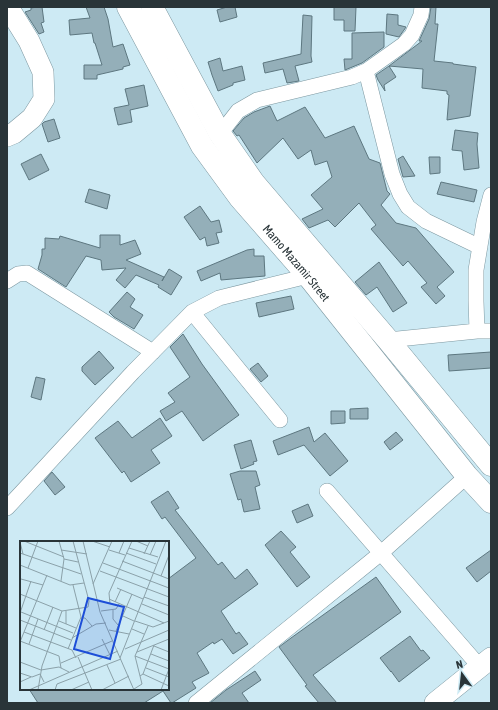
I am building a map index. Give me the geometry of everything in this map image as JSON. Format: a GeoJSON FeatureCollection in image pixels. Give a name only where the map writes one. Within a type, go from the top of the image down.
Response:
{"type":"FeatureCollection","features":[{"type":"Feature","properties":{"kind":"main road","name":"Mamo Mazamir Street"},"geometry":{"type":"LineString","coordinates":[[128,7],[202,146],[240,198],[388,340],[491,465]]}},
{"type":"Feature","properties":{"kind":"main road","name":"Mamo Mazamir Street"},"geometry":{"type":"LineString","coordinates":[[152,7],[220,134],[316,270],[468,476],[491,502]]}},
{"type":"Feature","properties":{"kind":"street"},"geometry":{"type":"LineString","coordinates":[[7,136],[32,118],[44,99],[43,72],[29,42],[8,7]]}},
{"type":"Feature","properties":{"kind":"street"},"geometry":{"type":"LineString","coordinates":[[220,134],[238,110],[257,100],[352,77],[366,72],[404,44],[412,35],[421,15],[422,7]]}},
{"type":"Feature","properties":{"kind":"street"},"geometry":{"type":"LineString","coordinates":[[366,72],[392,174],[400,194],[408,207],[426,221],[480,247]]}},
{"type":"Feature","properties":{"kind":"street"},"geometry":{"type":"LineString","coordinates":[[388,340],[484,331],[476,301],[476,270],[480,247],[487,222],[491,195]]}},
{"type":"Feature","properties":{"kind":"street"},"geometry":{"type":"LineString","coordinates":[[7,508],[133,372],[192,312],[219,298],[316,270]]}},
{"type":"Feature","properties":{"kind":"street"},"geometry":{"type":"LineString","coordinates":[[7,281],[18,274],[27,273],[153,352]]}},
{"type":"Feature","properties":{"kind":"street"},"geometry":{"type":"LineString","coordinates":[[192,312],[280,420]]}},
{"type":"Feature","properties":{"kind":"street"},"geometry":{"type":"LineString","coordinates":[[196,703],[381,553],[468,476]]}},
{"type":"Feature","properties":{"kind":"street"},"geometry":{"type":"LineString","coordinates":[[327,491],[381,553],[486,662],[436,703]]}},
{"type":"Feature","properties":{"kind":"building"},"geometry":{"type":"Polygon","coordinates":[[[42,7],[44,22],[41,23],[44,32],[39,34],[25,12],[31,10],[31,8],[42,7]]]}},
{"type":"Feature","properties":{"kind":"building"},"geometry":{"type":"Polygon","coordinates":[[[86,7],[104,7],[108,19],[113,47],[123,44],[130,65],[123,67],[123,69],[97,75],[97,79],[84,79],[84,65],[102,65],[92,33],[70,35],[69,20],[90,18],[86,7]]]}},
{"type":"Feature","properties":{"kind":"building"},"geometry":{"type":"Polygon","coordinates":[[[227,7],[235,7],[237,17],[220,22],[217,10],[227,7]]]}},
{"type":"Feature","properties":{"kind":"building"},"geometry":{"type":"Polygon","coordinates":[[[334,7],[356,7],[355,31],[344,31],[344,20],[334,20],[334,7]]]}},
{"type":"Feature","properties":{"kind":"building"},"geometry":{"type":"Polygon","coordinates":[[[431,7],[436,7],[435,24],[438,24],[434,61],[476,67],[470,116],[447,120],[449,95],[447,94],[447,91],[422,88],[423,69],[389,66],[422,41],[419,41],[429,19],[431,7]]]}},
{"type":"Feature","properties":{"kind":"building"},"geometry":{"type":"Polygon","coordinates":[[[387,14],[398,15],[398,25],[406,27],[399,37],[386,34],[387,14]]]}},
{"type":"Feature","properties":{"kind":"building"},"geometry":{"type":"Polygon","coordinates":[[[303,15],[312,16],[312,62],[295,66],[299,81],[287,83],[283,69],[265,73],[263,63],[301,54],[303,15]]]}},
{"type":"Feature","properties":{"kind":"building"},"geometry":{"type":"Polygon","coordinates":[[[384,32],[384,47],[362,63],[345,70],[344,59],[352,59],[352,33],[384,32]]]}},
{"type":"Feature","properties":{"kind":"building"},"geometry":{"type":"Polygon","coordinates":[[[220,58],[223,71],[242,66],[245,80],[233,83],[233,85],[218,91],[208,62],[220,58]]]}},
{"type":"Feature","properties":{"kind":"building"},"geometry":{"type":"Polygon","coordinates":[[[389,66],[396,77],[384,85],[385,91],[376,75],[389,66]]]}},
{"type":"Feature","properties":{"kind":"building"},"geometry":{"type":"Polygon","coordinates":[[[144,85],[148,106],[130,110],[132,122],[118,125],[114,108],[129,105],[125,89],[144,85]]]}},
{"type":"Feature","properties":{"kind":"building"},"geometry":{"type":"Polygon","coordinates":[[[270,106],[277,121],[305,107],[325,138],[354,126],[369,159],[380,163],[387,191],[390,194],[381,205],[396,223],[416,228],[454,272],[437,287],[445,296],[436,304],[421,287],[427,283],[408,261],[403,266],[371,229],[376,225],[359,203],[335,227],[328,220],[309,228],[302,219],[323,209],[311,195],[332,177],[327,161],[315,165],[311,150],[298,159],[283,138],[257,163],[239,135],[237,136],[233,131],[244,118],[254,112],[270,106]]]}},
{"type":"Feature","properties":{"kind":"building"},"geometry":{"type":"Polygon","coordinates":[[[54,119],[60,138],[48,142],[42,124],[54,119]]]}},
{"type":"Feature","properties":{"kind":"building"},"geometry":{"type":"Polygon","coordinates":[[[455,130],[478,133],[477,144],[479,168],[464,170],[462,151],[452,150],[455,130]]]}},
{"type":"Feature","properties":{"kind":"building"},"geometry":{"type":"Polygon","coordinates":[[[41,154],[49,170],[29,180],[21,164],[41,154]]]}},
{"type":"Feature","properties":{"kind":"building"},"geometry":{"type":"Polygon","coordinates":[[[403,156],[415,176],[403,177],[398,159],[403,156]]]}},
{"type":"Feature","properties":{"kind":"building"},"geometry":{"type":"Polygon","coordinates":[[[429,157],[440,157],[440,173],[430,174],[429,157]]]}},
{"type":"Feature","properties":{"kind":"building"},"geometry":{"type":"Polygon","coordinates":[[[441,182],[477,190],[474,202],[437,194],[441,182]]]}},
{"type":"Feature","properties":{"kind":"building"},"geometry":{"type":"Polygon","coordinates":[[[89,189],[110,195],[107,209],[85,202],[89,189]]]}},
{"type":"Feature","properties":{"kind":"building"},"geometry":{"type":"Polygon","coordinates":[[[200,206],[211,222],[219,220],[222,232],[216,233],[219,243],[207,246],[205,237],[200,240],[184,217],[200,206]]]}},
{"type":"Feature","properties":{"kind":"building"},"geometry":{"type":"Polygon","coordinates":[[[100,235],[120,235],[120,245],[135,240],[141,254],[126,260],[164,277],[162,281],[169,269],[182,277],[171,295],[158,287],[159,285],[136,275],[125,288],[116,280],[126,268],[102,270],[101,260],[86,256],[66,287],[38,269],[42,249],[45,249],[45,238],[59,239],[60,236],[100,248],[100,235]]]}},
{"type":"Feature","properties":{"kind":"building"},"geometry":{"type":"Polygon","coordinates":[[[254,249],[254,256],[264,256],[265,276],[221,280],[220,273],[201,281],[197,271],[247,250],[254,249]]]}},
{"type":"Feature","properties":{"kind":"building"},"geometry":{"type":"Polygon","coordinates":[[[379,262],[407,303],[393,312],[377,287],[366,295],[355,282],[379,262]]]}},
{"type":"Feature","properties":{"kind":"building"},"geometry":{"type":"Polygon","coordinates":[[[127,292],[135,299],[130,307],[143,315],[134,329],[114,317],[109,312],[127,292]]]}},
{"type":"Feature","properties":{"kind":"building"},"geometry":{"type":"Polygon","coordinates":[[[291,296],[294,309],[259,317],[256,303],[291,296]]]}},
{"type":"Feature","properties":{"kind":"building"},"geometry":{"type":"Polygon","coordinates":[[[183,334],[202,364],[239,415],[203,441],[182,411],[166,421],[160,411],[175,402],[168,393],[190,377],[170,347],[183,334]]]}},
{"type":"Feature","properties":{"kind":"building"},"geometry":{"type":"Polygon","coordinates":[[[99,351],[114,368],[95,385],[82,371],[82,367],[99,351]]]}},
{"type":"Feature","properties":{"kind":"building"},"geometry":{"type":"Polygon","coordinates":[[[491,352],[491,368],[449,371],[448,355],[491,352]]]}},
{"type":"Feature","properties":{"kind":"building"},"geometry":{"type":"Polygon","coordinates":[[[258,363],[268,376],[261,382],[250,369],[258,363]]]}},
{"type":"Feature","properties":{"kind":"building"},"geometry":{"type":"Polygon","coordinates":[[[36,377],[45,379],[41,400],[31,397],[36,377]]]}},
{"type":"Feature","properties":{"kind":"building"},"geometry":{"type":"Polygon","coordinates":[[[368,408],[368,419],[350,419],[350,409],[368,408]]]}},
{"type":"Feature","properties":{"kind":"building"},"geometry":{"type":"Polygon","coordinates":[[[331,411],[345,411],[345,423],[331,424],[331,411]]]}},
{"type":"Feature","properties":{"kind":"building"},"geometry":{"type":"Polygon","coordinates":[[[160,418],[172,436],[151,450],[160,463],[131,482],[124,471],[122,473],[95,438],[118,421],[132,438],[160,418]]]}},
{"type":"Feature","properties":{"kind":"building"},"geometry":{"type":"Polygon","coordinates":[[[309,427],[314,442],[325,433],[348,461],[330,476],[304,445],[278,455],[273,441],[309,427]]]}},
{"type":"Feature","properties":{"kind":"building"},"geometry":{"type":"Polygon","coordinates":[[[396,432],[403,440],[390,450],[384,442],[396,432]]]}},
{"type":"Feature","properties":{"kind":"building"},"geometry":{"type":"Polygon","coordinates":[[[251,440],[257,461],[253,462],[254,464],[241,469],[234,445],[251,440]]]}},
{"type":"Feature","properties":{"kind":"building"},"geometry":{"type":"Polygon","coordinates":[[[240,471],[256,471],[260,485],[255,487],[260,509],[244,512],[241,499],[238,500],[230,474],[240,471]]]}},
{"type":"Feature","properties":{"kind":"building"},"geometry":{"type":"Polygon","coordinates":[[[52,472],[65,487],[55,495],[44,481],[52,472]]]}},
{"type":"Feature","properties":{"kind":"building"},"geometry":{"type":"Polygon","coordinates":[[[168,491],[179,508],[175,510],[218,565],[222,562],[235,579],[247,569],[258,584],[221,611],[236,634],[239,632],[248,644],[233,654],[222,639],[214,644],[213,642],[197,653],[209,673],[192,682],[196,688],[172,703],[163,691],[144,703],[38,703],[30,690],[169,690],[169,578],[196,558],[165,517],[162,519],[151,502],[168,491]]]}},
{"type":"Feature","properties":{"kind":"building"},"geometry":{"type":"Polygon","coordinates":[[[308,504],[313,516],[297,523],[292,511],[308,504]]]}},
{"type":"Feature","properties":{"kind":"building"},"geometry":{"type":"Polygon","coordinates":[[[281,531],[296,547],[290,552],[310,577],[297,587],[265,545],[281,531]]]}},
{"type":"Feature","properties":{"kind":"building"},"geometry":{"type":"Polygon","coordinates":[[[491,550],[491,571],[477,582],[466,568],[491,550]]]}},
{"type":"Feature","properties":{"kind":"building"},"geometry":{"type":"Polygon","coordinates":[[[376,577],[401,612],[313,675],[337,703],[319,703],[305,686],[307,685],[279,647],[376,577]]]}},
{"type":"Feature","properties":{"kind":"building"},"geometry":{"type":"Polygon","coordinates":[[[410,636],[421,651],[423,650],[430,658],[399,682],[380,658],[410,636]]]}},
{"type":"Feature","properties":{"kind":"building"},"geometry":{"type":"Polygon","coordinates":[[[255,671],[261,680],[242,693],[249,703],[210,703],[226,690],[255,671]]]}}]}
